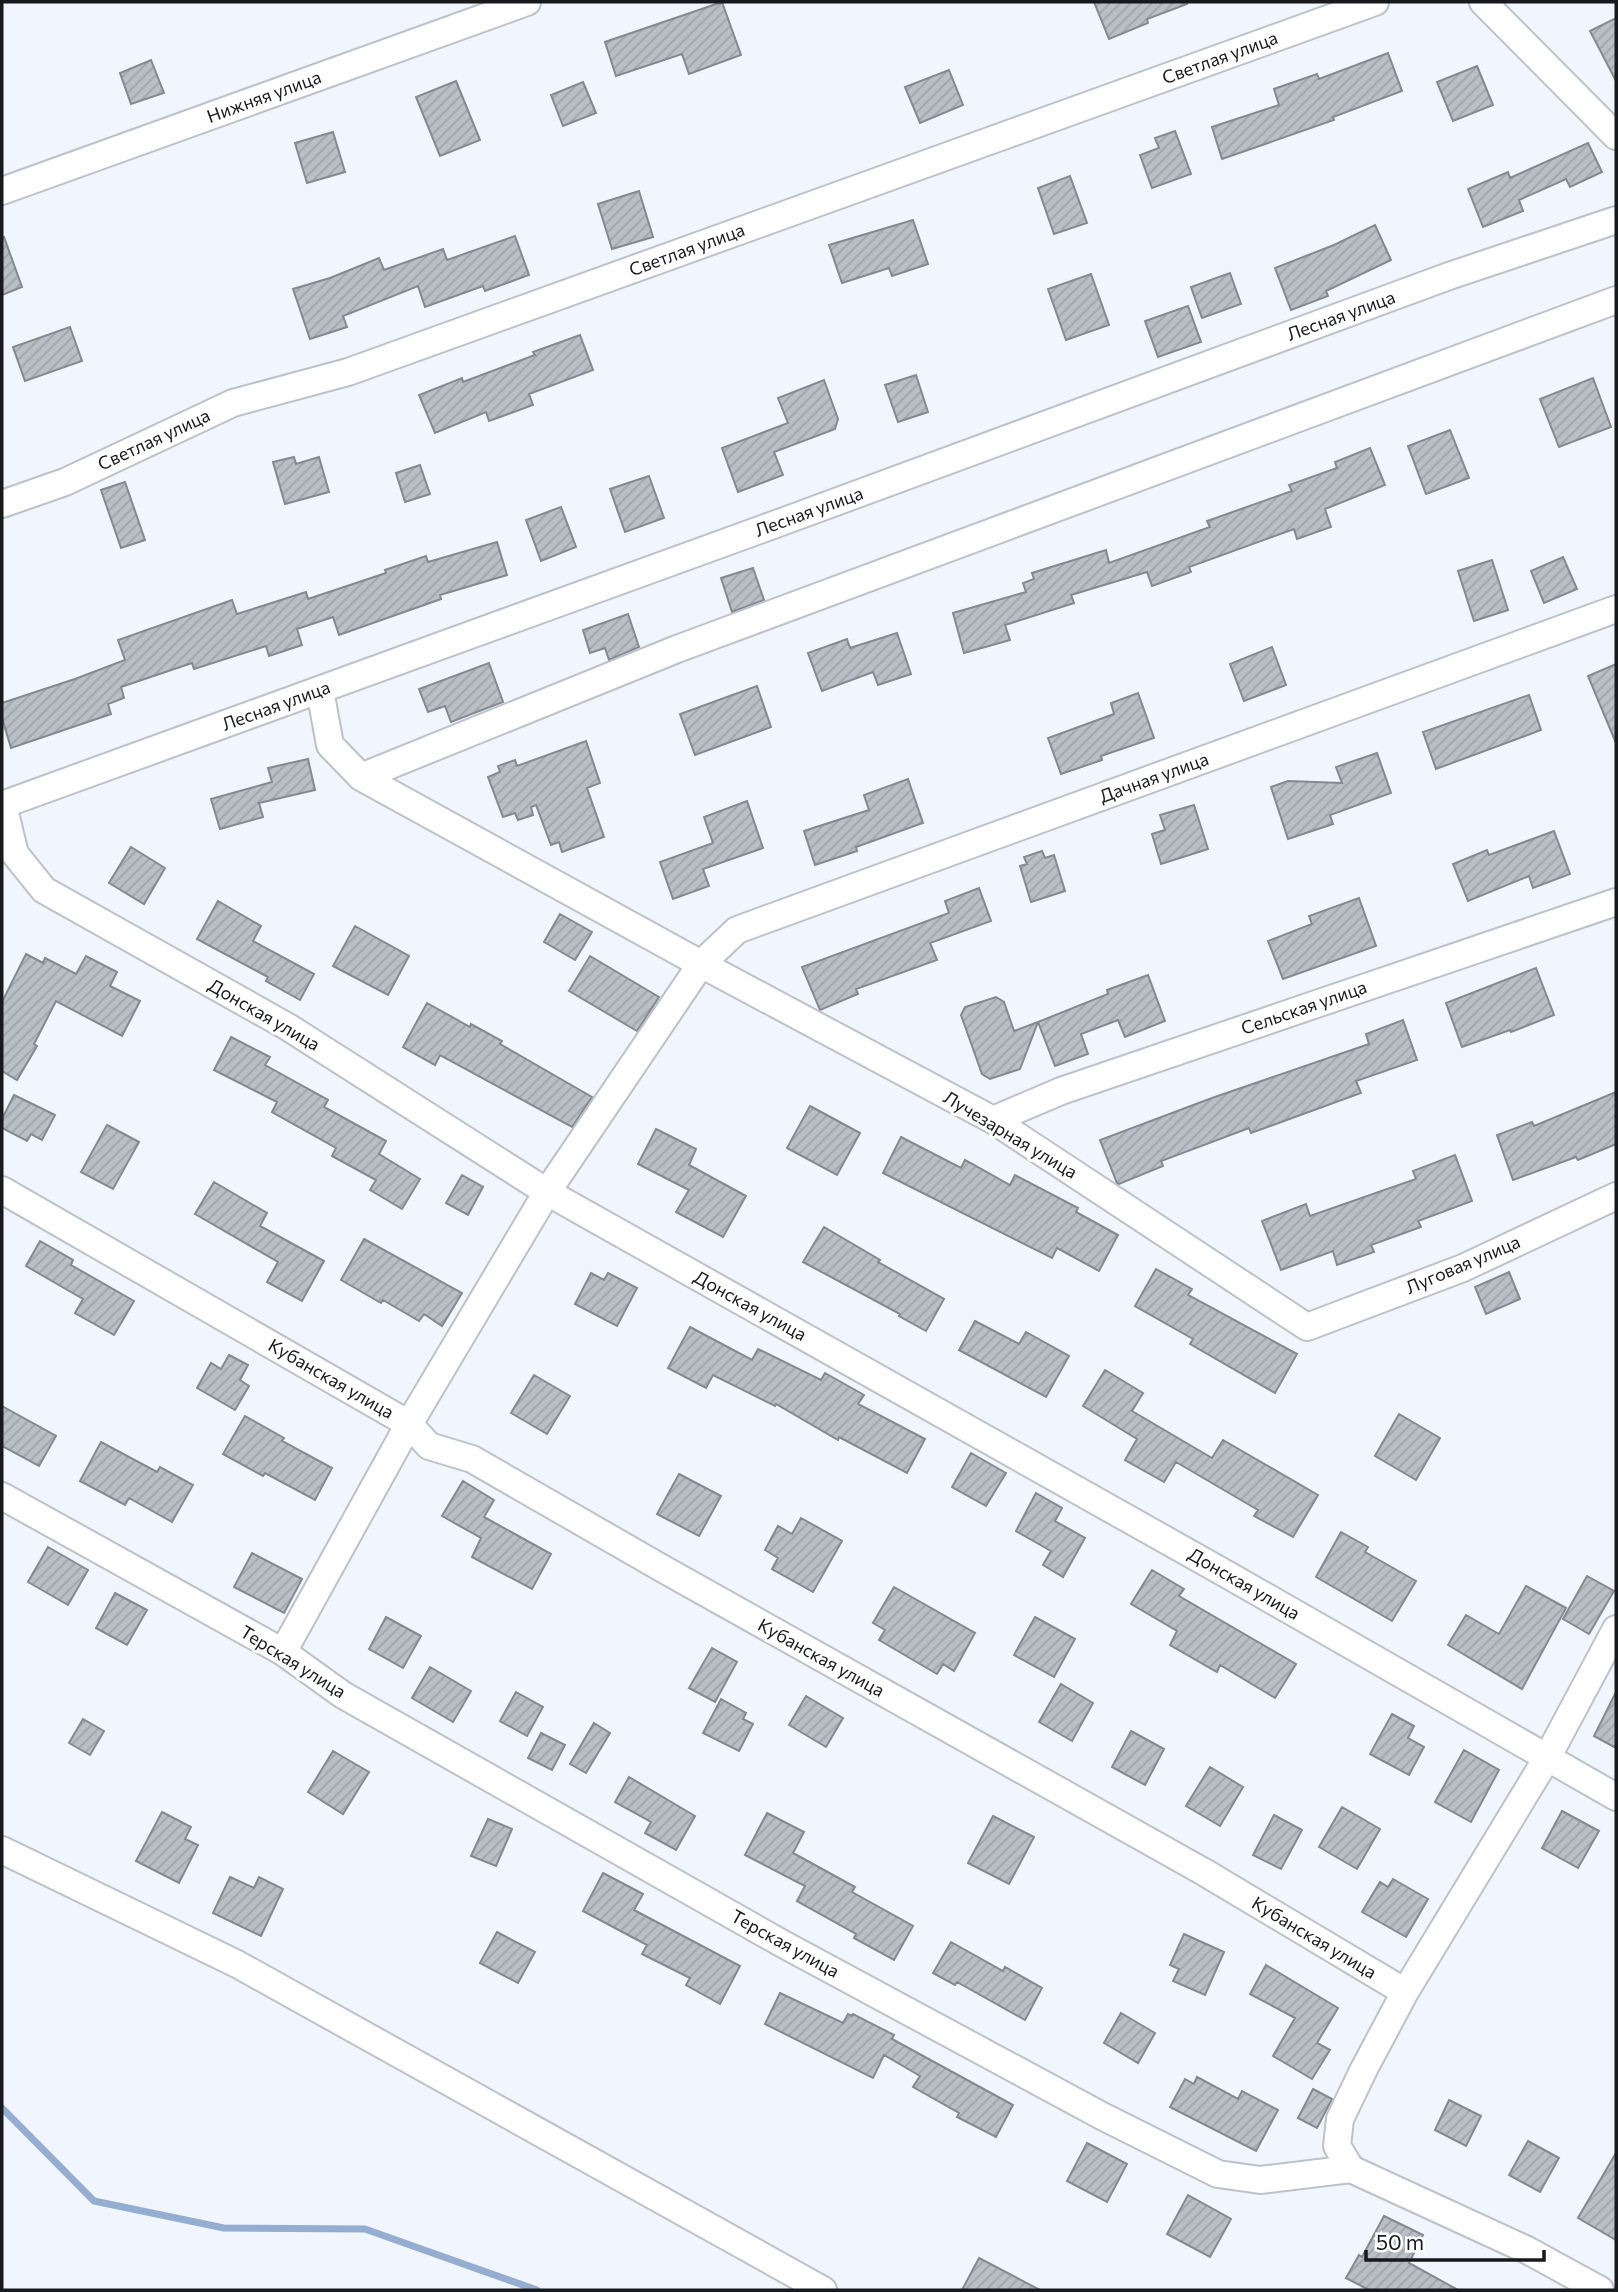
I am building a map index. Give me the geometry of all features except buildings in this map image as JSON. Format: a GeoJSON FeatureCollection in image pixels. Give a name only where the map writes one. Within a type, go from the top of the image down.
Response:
{"type":"FeatureCollection","features":[{"type":"Feature","properties":{"kind":"street","name":"Нижняя улица"},"geometry":{"type":"LineString","coordinates":[[2,191],[527,2]]}},
{"type":"Feature","properties":{"kind":"street","name":"Светлая улица"},"geometry":{"type":"LineString","coordinates":[[2,504],[65,482],[233,403],[348,372],[1376,2]]}},
{"type":"Feature","properties":{"kind":"street"},"geometry":{"type":"LineString","coordinates":[[1494,5],[1616,136]]}},
{"type":"Feature","properties":{"kind":"street","name":"Лесная улица"},"geometry":{"type":"LineString","coordinates":[[2,805],[1449,276],[1616,220]]}},
{"type":"Feature","properties":{"kind":"street"},"geometry":{"type":"LineString","coordinates":[[361,777],[677,649],[1616,300]]}},
{"type":"Feature","properties":{"kind":"street","name":"Дачная улица"},"geometry":{"type":"LineString","coordinates":[[283,1652],[409,1424],[547,1192],[701,964],[737,930],[1616,609]]}},
{"type":"Feature","properties":{"kind":"street","name":"Лучезарная улица"},"geometry":{"type":"LineString","coordinates":[[320,690],[330,745],[361,777],[701,964],[993,1120],[1307,1327]]}},
{"type":"Feature","properties":{"kind":"street","name":"Донская улица"},"geometry":{"type":"LineString","coordinates":[[2,805],[15,853],[44,890],[288,1027],[547,1192],[1228,1575],[1547,1758]]}},
{"type":"Feature","properties":{"kind":"street","name":"Сельская улица"},"geometry":{"type":"LineString","coordinates":[[993,1120],[1060,1091],[1616,902]]}},
{"type":"Feature","properties":{"kind":"street","name":"Кубанская улица"},"geometry":{"type":"LineString","coordinates":[[2,1190],[409,1424],[429,1446],[472,1458],[677,1577],[1204,1872],[1405,1992]]}},
{"type":"Feature","properties":{"kind":"street","name":"Луговая улица"},"geometry":{"type":"LineString","coordinates":[[1307,1327],[1463,1268],[1616,1196]]}},
{"type":"Feature","properties":{"kind":"street","name":"Терская улица"},"geometry":{"type":"LineString","coordinates":[[2,1496],[283,1652],[344,1695],[783,1944],[1102,2116],[1217,2174],[1260,2180],[1352,2169]]}},
{"type":"Feature","properties":{"kind":"street"},"geometry":{"type":"LineString","coordinates":[[1600,2290],[1525,2249],[1352,2169],[1337,2146],[1340,2119],[1405,1992],[1547,1758],[1616,1629]]}},
{"type":"Feature","properties":{"kind":"street"},"geometry":{"type":"LineString","coordinates":[[1547,1758],[1616,1797]]}},
{"type":"Feature","properties":{"kind":"street"},"geometry":{"type":"LineString","coordinates":[[2,1850],[237,1964],[823,2290]]}},
{"type":"Feature","properties":{"kind":"waterway"},"geometry":{"type":"LineString","coordinates":[[2,2108],[94,2201],[224,2228],[365,2229],[537,2290]]}}]}
